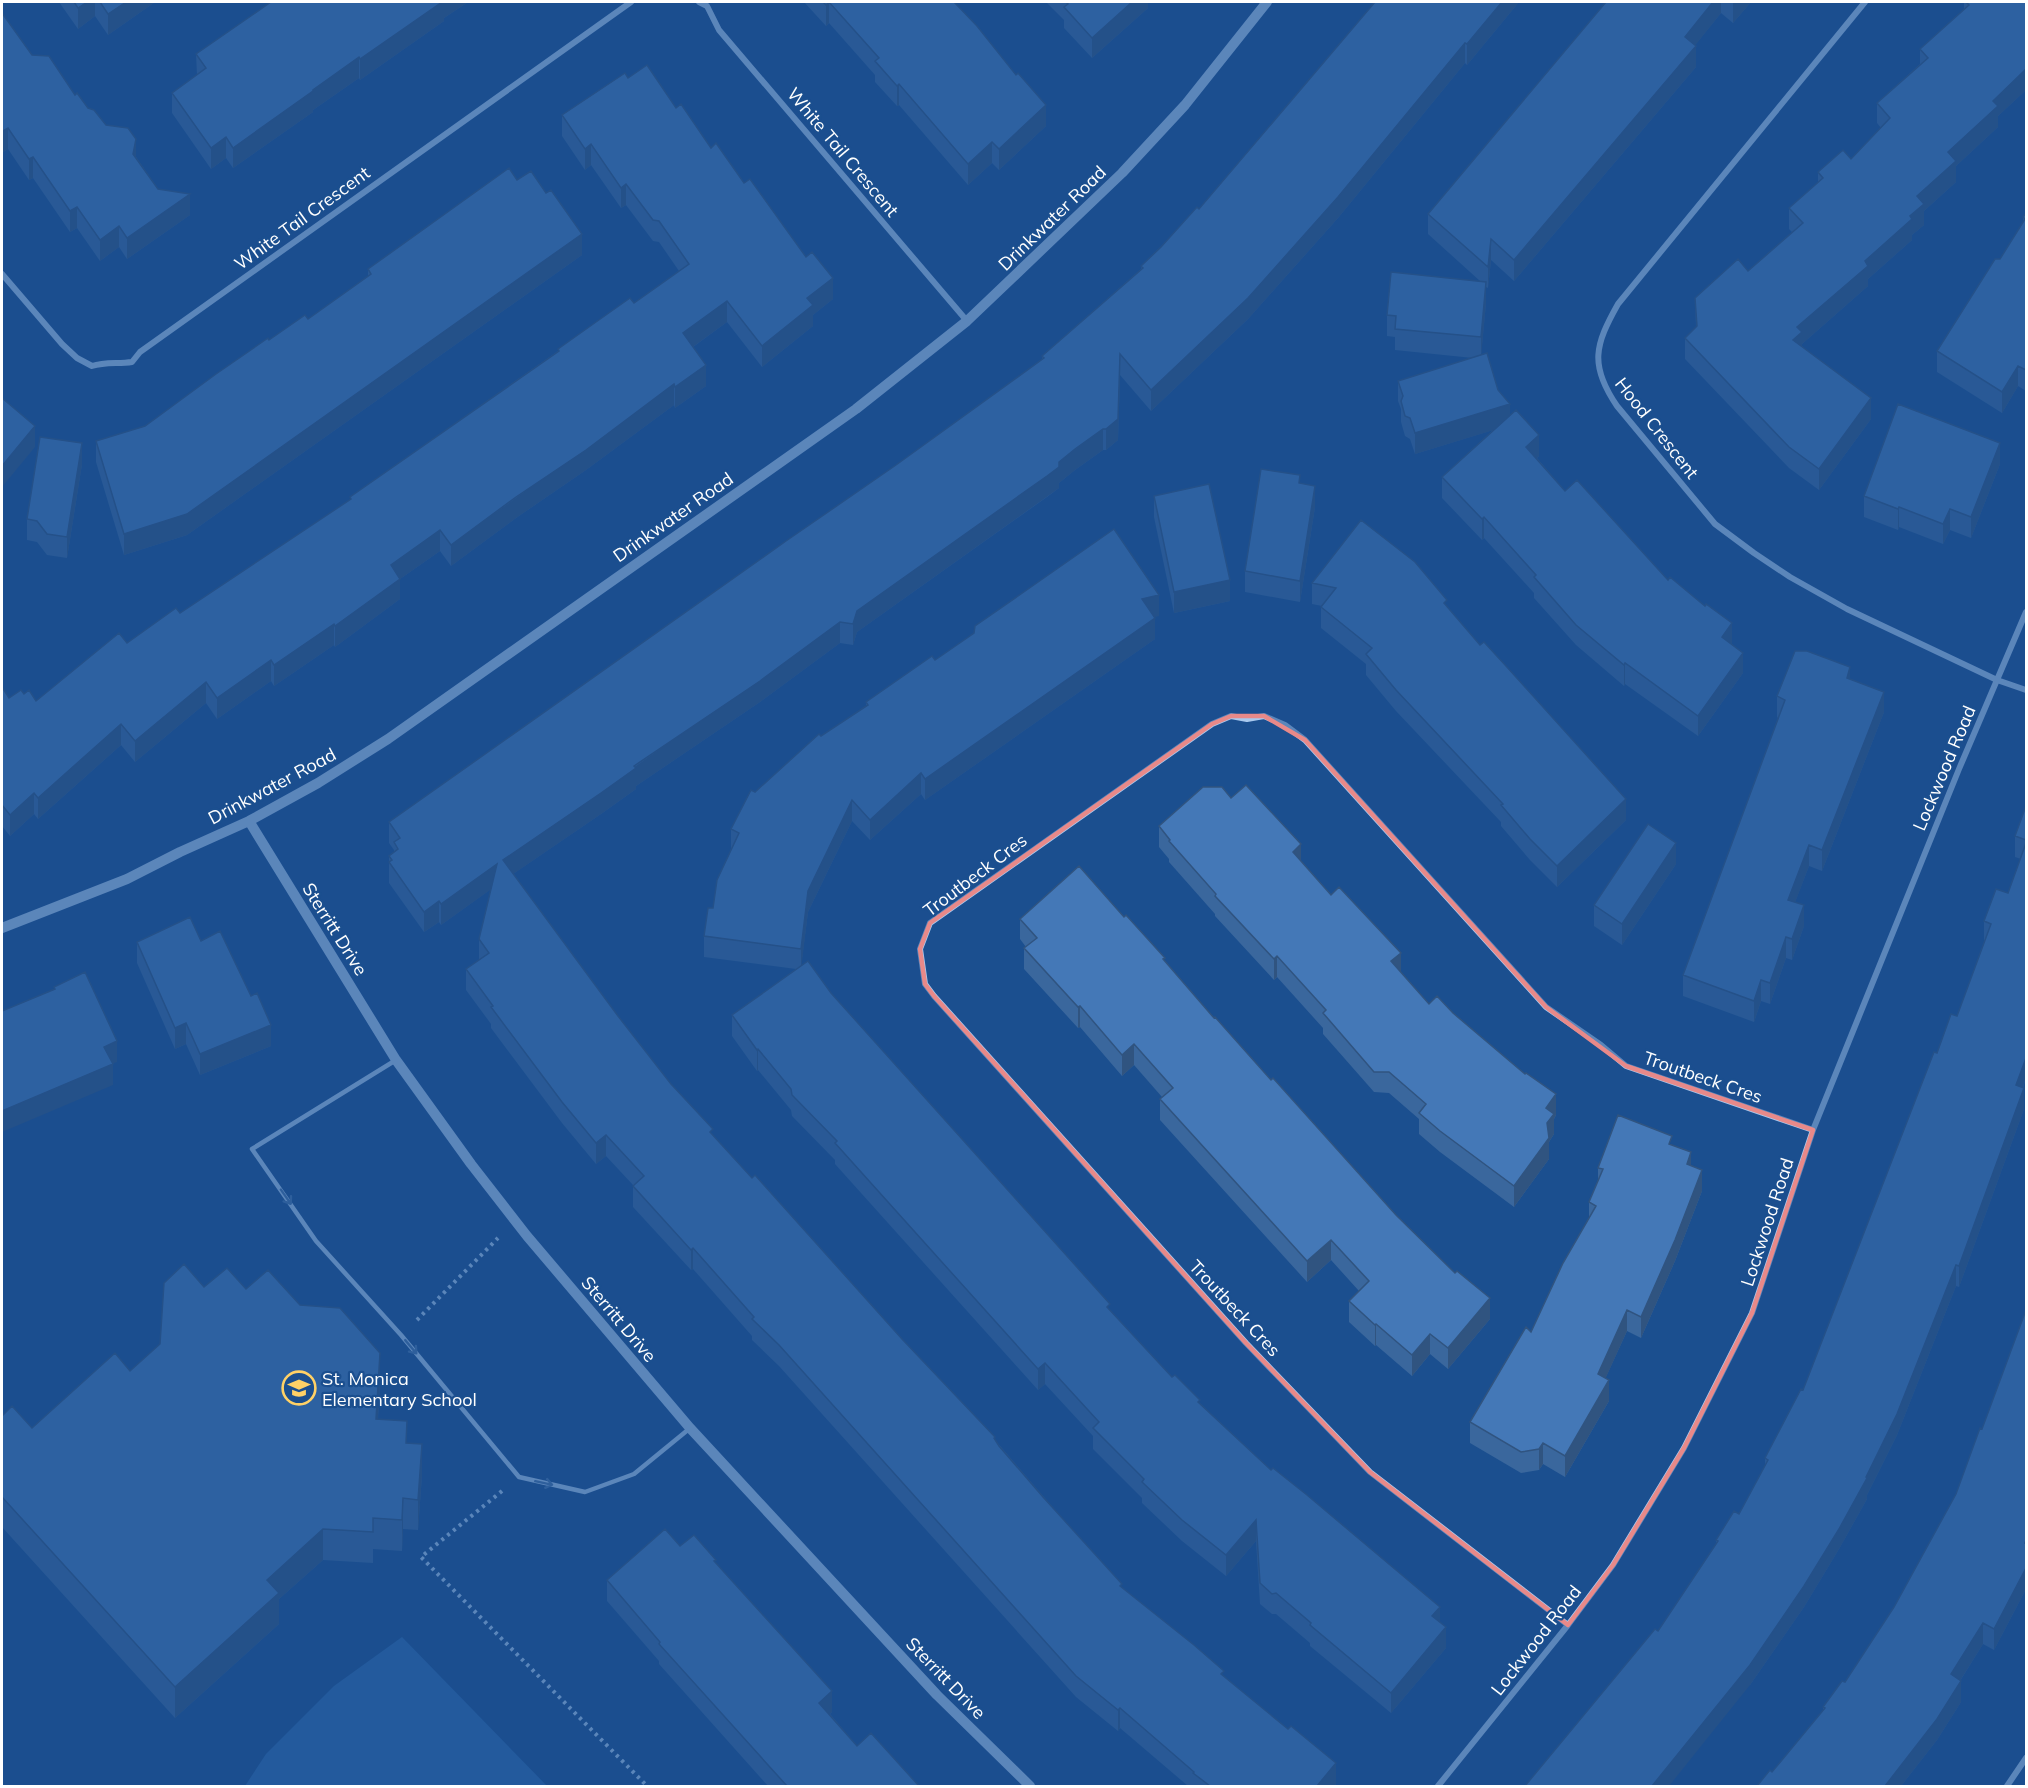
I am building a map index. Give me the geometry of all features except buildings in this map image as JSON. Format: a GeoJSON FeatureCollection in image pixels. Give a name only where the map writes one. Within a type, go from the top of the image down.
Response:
{"type":"FeatureCollection","features":[{"type":"Feature","properties":{"kind":"street","name":"White Tail Crescent"},"geometry":{"type":"LineString","coordinates":[[2,274],[62,344],[77,358],[92,366],[132,362],[140,352],[631,2]]}},
{"type":"Feature","properties":{"kind":"street","name":"White Tail Crescent"},"geometry":{"type":"LineString","coordinates":[[699,2],[707,6],[719,30],[967,321]]}},
{"type":"Feature","properties":{"kind":"street","name":"Drinkwater Road"},"geometry":{"type":"LineString","coordinates":[[2,928],[127,879],[249,821],[318,783],[388,739],[856,409],[967,321],[1122,173],[1185,105],[1267,2]]}},
{"type":"Feature","properties":{"kind":"street","name":"Hood Crescent"},"geometry":{"type":"LineString","coordinates":[[1865,2],[1618,304],[1600,341],[1597,357],[1600,374],[1608,393],[1617,406],[1715,524],[1790,577],[1846,609],[1997,680],[2026,690]]}},
{"type":"Feature","properties":{"kind":"street","name":"Lockwood Road"},"geometry":{"type":"LineString","coordinates":[[1438,1786],[1568,1625],[1613,1565],[1684,1448],[1752,1313],[1813,1130],[1959,769],[2026,612]]}},
{"type":"Feature","properties":{"kind":"street","name":"Troutbeck Cres"},"geometry":{"type":"LineString","coordinates":[[1568,1625],[1370,1472],[1238,1335],[934,996],[926,984],[920,949],[930,923],[1212,724],[1231,716],[1247,719],[1264,716],[1285,726],[1305,740],[1546,1007],[1602,1045],[1626,1066],[1813,1130]]}},
{"type":"Feature","properties":{"kind":"street","name":"Sterritt Drive"},"geometry":{"type":"LineString","coordinates":[[249,821],[396,1060],[515,1221],[690,1428],[937,1695],[1030,1786]]}},
{"type":"Feature","properties":{"kind":"street"},"geometry":{"type":"LineString","coordinates":[[2007,1786],[2026,1758]]}},
{"type":"Feature","properties":{"kind":"lane"},"geometry":{"type":"LineString","coordinates":[[396,1060],[252,1149],[316,1241],[401,1335],[519,1478],[585,1492],[634,1474],[690,1428]]}},
{"type":"Feature","properties":{"kind":"path"},"geometry":{"type":"LineString","coordinates":[[401,1335],[515,1221]]}},
{"type":"Feature","properties":{"kind":"path"},"geometry":{"type":"LineString","coordinates":[[519,1478],[421,1557],[647,1786]]}},
{"type":"Feature","properties":{"kind":"highlighted area"},"geometry":{"type":"Polygon","coordinates":[[[1231,716],[1264,716],[1305,740],[1546,1007],[1626,1066],[1813,1130],[1752,1313],[1684,1448],[1613,1565],[1568,1625],[1370,1472],[1246,1343],[934,996],[925,984],[920,949],[930,923],[1212,724],[1231,716]]]}},
{"type":"Feature","properties":{"kind":"shaded area"},"geometry":{"type":"Polygon","coordinates":[[[402,1637],[547,1786],[245,1786],[266,1754],[334,1686],[402,1637]]]}},
{"type":"Feature","properties":{"kind":"place","name":"St. Monica Elementary School"},"geometry":{"type":"Point","coordinates":[299,1388]}}]}
